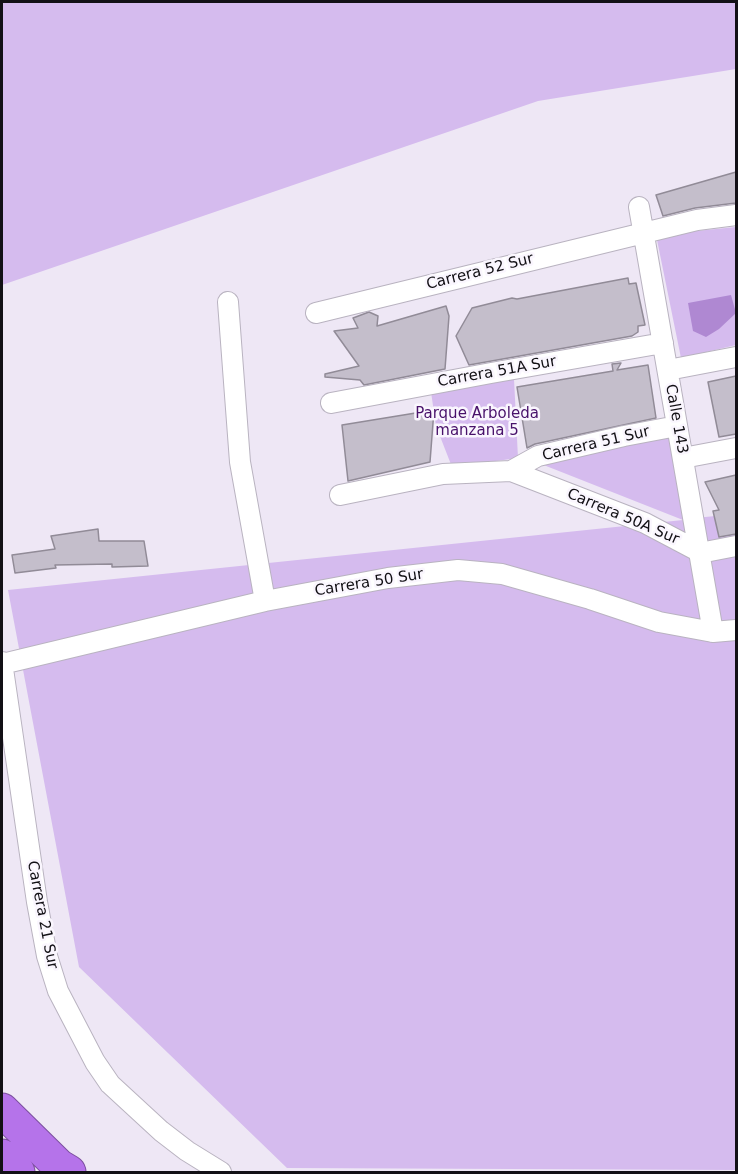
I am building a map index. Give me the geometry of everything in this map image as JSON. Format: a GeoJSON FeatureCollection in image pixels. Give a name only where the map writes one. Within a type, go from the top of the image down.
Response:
{"type":"FeatureCollection","features":[{"type":"Feature","properties":{"kind":"highway"},"geometry":{"type":"LineString","coordinates":[[2,1110],[69,1173]]}},
{"type":"Feature","properties":{"kind":"highway"},"geometry":{"type":"LineString","coordinates":[[2,1156],[18,1173]]}},
{"type":"Feature","properties":{"kind":"street","name":"Calle 143"},"geometry":{"type":"LineString","coordinates":[[639,207],[712,632]]}},
{"type":"Feature","properties":{"kind":"street","name":"Carrera 52 Sur"},"geometry":{"type":"LineString","coordinates":[[316,313],[696,220],[736,215]]}},
{"type":"Feature","properties":{"kind":"street"},"geometry":{"type":"LineString","coordinates":[[228,302],[240,462],[264,601]]}},
{"type":"Feature","properties":{"kind":"street","name":"Carrera 51A Sur"},"geometry":{"type":"LineString","coordinates":[[331,404],[663,343]]}},
{"type":"Feature","properties":{"kind":"street"},"geometry":{"type":"LineString","coordinates":[[668,370],[736,357]]}},
{"type":"Feature","properties":{"kind":"street","name":"Carrera 51 Sur"},"geometry":{"type":"LineString","coordinates":[[340,495],[443,474],[511,471],[538,456],[677,426]]}},
{"type":"Feature","properties":{"kind":"street"},"geometry":{"type":"LineString","coordinates":[[683,458],[736,448]]}},
{"type":"Feature","properties":{"kind":"street","name":"Carrera 50A Sur"},"geometry":{"type":"LineString","coordinates":[[511,471],[645,524],[698,551]]}},
{"type":"Feature","properties":{"kind":"street"},"geometry":{"type":"LineString","coordinates":[[698,551],[705,552],[736,546]]}},
{"type":"Feature","properties":{"kind":"street","name":"Carrera 50 Sur"},"geometry":{"type":"LineString","coordinates":[[2,663],[264,601],[388,578],[458,570],[502,574],[590,599],[659,622],[712,632],[736,630]]}},
{"type":"Feature","properties":{"kind":"street","name":"Carrera 21 Sur"},"geometry":{"type":"LineString","coordinates":[[2,663],[37,902],[47,956],[58,991],[95,1062],[110,1084],[161,1131],[221,1173]]}},
{"type":"Feature","properties":{"kind":"green space"},"geometry":{"type":"Polygon","coordinates":[[[2,2],[736,2],[736,69],[538,101],[2,285],[2,2]]]}},
{"type":"Feature","properties":{"kind":"green space"},"geometry":{"type":"Polygon","coordinates":[[[736,227],[736,345],[681,358],[656,235],[736,227]]]}},
{"type":"Feature","properties":{"kind":"green space","name":"Parque Arboleda manzana 5"},"geometry":{"type":"Polygon","coordinates":[[[514,379],[518,458],[452,467],[436,426],[431,392],[468,384],[514,379]]]}},
{"type":"Feature","properties":{"kind":"green space"},"geometry":{"type":"Polygon","coordinates":[[[678,435],[695,518],[736,514],[736,1170],[287,1168],[79,967],[8,590],[683,520],[536,462],[678,435]]]}},
{"type":"Feature","properties":{"kind":"shaded area"},"geometry":{"type":"Polygon","coordinates":[[[731,295],[736,313],[719,329],[706,337],[693,331],[688,303],[731,295]]]}},
{"type":"Feature","properties":{"kind":"building"},"geometry":{"type":"Polygon","coordinates":[[[736,172],[736,203],[695,208],[663,216],[656,195],[736,172]]]}},
{"type":"Feature","properties":{"kind":"building"},"geometry":{"type":"Polygon","coordinates":[[[628,278],[629,284],[636,283],[645,325],[638,326],[638,332],[632,336],[469,365],[456,336],[472,308],[512,298],[517,299],[628,278]]]}},
{"type":"Feature","properties":{"kind":"building"},"geometry":{"type":"Polygon","coordinates":[[[446,306],[449,316],[445,369],[364,385],[360,380],[325,377],[325,374],[359,366],[334,331],[358,328],[353,318],[369,312],[378,316],[377,326],[446,306]]]}},
{"type":"Feature","properties":{"kind":"building"},"geometry":{"type":"Polygon","coordinates":[[[621,363],[617,370],[648,365],[656,418],[535,444],[527,448],[517,387],[613,371],[612,364],[621,363]]]}},
{"type":"Feature","properties":{"kind":"building"},"geometry":{"type":"Polygon","coordinates":[[[736,376],[736,434],[719,437],[708,382],[736,376]]]}},
{"type":"Feature","properties":{"kind":"building"},"geometry":{"type":"Polygon","coordinates":[[[434,410],[430,462],[348,481],[342,425],[434,410]]]}},
{"type":"Feature","properties":{"kind":"building"},"geometry":{"type":"Polygon","coordinates":[[[736,475],[736,534],[719,537],[713,511],[719,510],[705,482],[736,475]]]}},
{"type":"Feature","properties":{"kind":"building"},"geometry":{"type":"Polygon","coordinates":[[[98,529],[99,541],[144,541],[148,566],[55,565],[56,568],[15,573],[12,555],[55,549],[51,536],[98,529]]]}}]}
